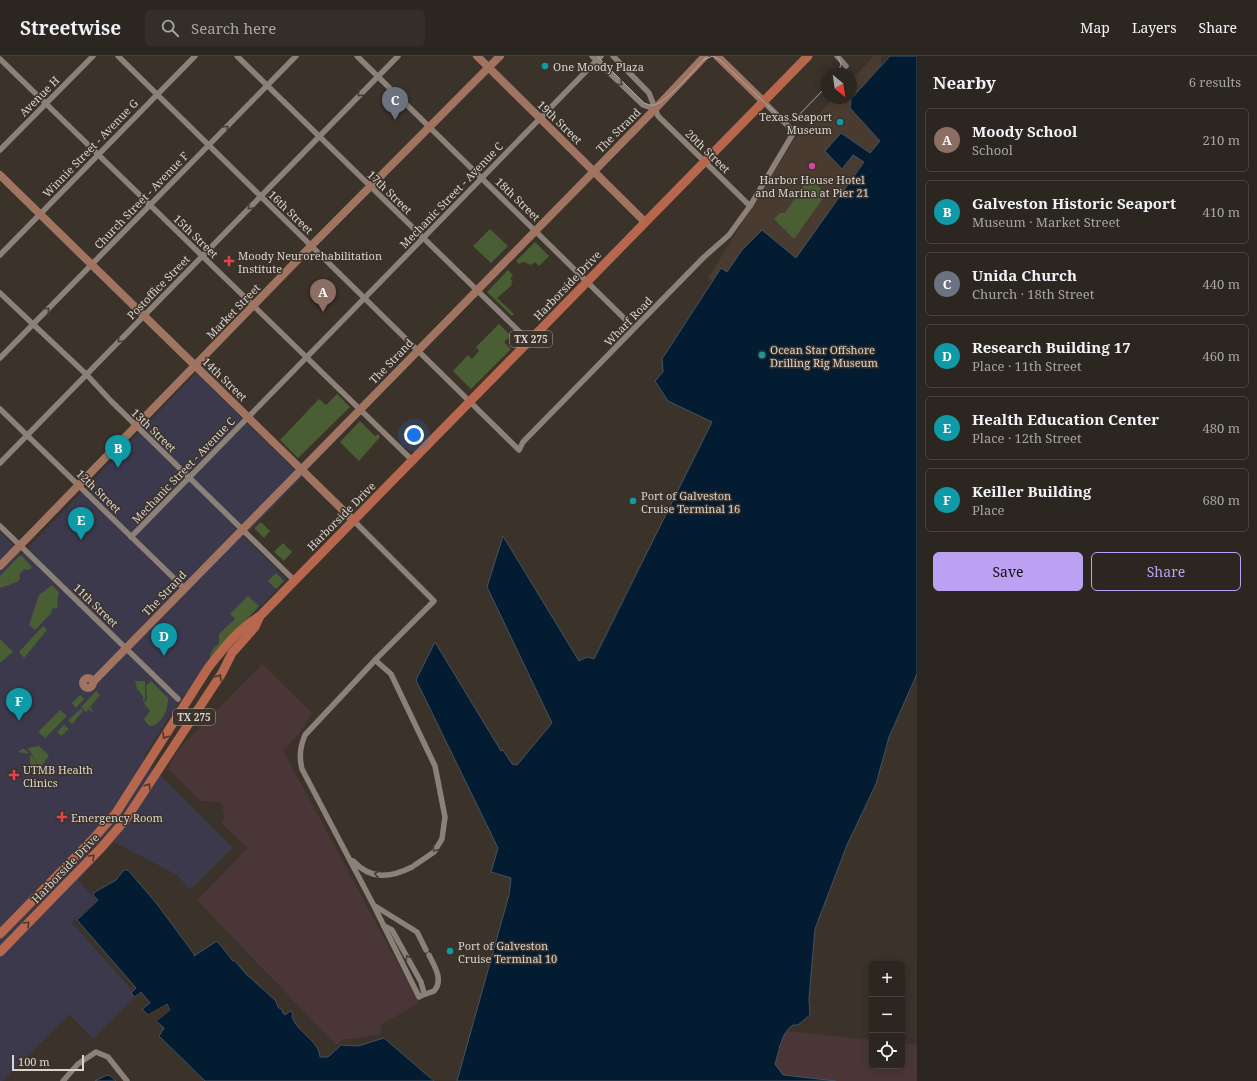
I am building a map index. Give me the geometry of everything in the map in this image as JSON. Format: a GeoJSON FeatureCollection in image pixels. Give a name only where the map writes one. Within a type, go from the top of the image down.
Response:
{"type":"FeatureCollection","features":[{"type":"Feature","properties":{"kind":"main road","name":"19th Street"},"geometry":{"type":"LineString","coordinates":[[477,56],[645,222]]}},
{"type":"Feature","properties":{"kind":"main road","name":"Market Street"},"geometry":{"type":"LineString","coordinates":[[0,566],[253,305],[500,56]]}},
{"type":"Feature","properties":{"kind":"main road","name":"The Strand"},"geometry":{"type":"LineString","coordinates":[[93,682],[705,56]]}},
{"type":"Feature","properties":{"kind":"main road"},"geometry":{"type":"LineString","coordinates":[[717,56],[763,101]]}},
{"type":"Feature","properties":{"kind":"main road","name":"Harborside Drive"},"geometry":{"type":"LineString","coordinates":[[2,932],[67,866],[116,813],[208,668],[224,649],[249,622],[260,616],[354,521],[808,56]]}},
{"type":"Feature","properties":{"kind":"main road","name":"14th Street"},"geometry":{"type":"LineString","coordinates":[[0,175],[354,521]]}},
{"type":"Feature","properties":{"kind":"main road","name":"Harborside Drive"},"geometry":{"type":"LineString","coordinates":[[0,952],[76,873],[126,818],[160,769],[222,673],[232,653],[255,627],[260,616]]}},
{"type":"Feature","properties":{"kind":"main road"},"geometry":{"type":"LineString","coordinates":[[148,761],[160,769]]}},
{"type":"Feature","properties":{"kind":"main road"},"geometry":{"type":"LineString","coordinates":[[116,813],[126,818]]}},
{"type":"Feature","properties":{"kind":"main road"},"geometry":{"type":"LineString","coordinates":[[67,866],[76,873]]}},
{"type":"Feature","properties":{"kind":"main road"},"geometry":{"type":"LineString","coordinates":[[2,932],[14,938]]}},
{"type":"Feature","properties":{"kind":"street","name":"Avenue H"},"geometry":{"type":"LineString","coordinates":[[0,150],[93,56]]}},
{"type":"Feature","properties":{"kind":"street","name":"16th Street"},"geometry":{"type":"LineString","coordinates":[[118,56],[418,349],[519,450]]}},
{"type":"Feature","properties":{"kind":"street","name":"Winnie Street - Avenue G"},"geometry":{"type":"LineString","coordinates":[[0,254],[195,56]]}},
{"type":"Feature","properties":{"kind":"street","name":"17th Street"},"geometry":{"type":"LineString","coordinates":[[237,56],[529,341]]}},
{"type":"Feature","properties":{"kind":"street","name":"Church Street - Avenue F"},"geometry":{"type":"LineString","coordinates":[[0,358],[151,206],[296,56]]}},
{"type":"Feature","properties":{"kind":"street","name":"18th Street"},"geometry":{"type":"LineString","coordinates":[[357,56],[630,324]]}},
{"type":"Feature","properties":{"kind":"street","name":"Postoffice Street"},"geometry":{"type":"LineString","coordinates":[[0,463],[318,136],[398,56]]}},
{"type":"Feature","properties":{"kind":"street","name":"20th Street"},"geometry":{"type":"LineString","coordinates":[[613,56],[649,94],[658,116],[750,206]]}},
{"type":"Feature","properties":{"kind":"street"},"geometry":{"type":"LineString","coordinates":[[837,56],[846,66]]}},
{"type":"Feature","properties":{"kind":"street","name":"20th Street"},"geometry":{"type":"LineString","coordinates":[[597,57],[643,105],[654,109]]}},
{"type":"Feature","properties":{"kind":"street","name":"Mechanic Street - Avenue C"},"geometry":{"type":"LineString","coordinates":[[131,537],[540,118],[597,57]]}},
{"type":"Feature","properties":{"kind":"street","name":"15th Street"},"geometry":{"type":"LineString","coordinates":[[0,58],[412,461]]}},
{"type":"Feature","properties":{"kind":"street","name":"Wharf Road"},"geometry":{"type":"LineString","coordinates":[[519,450],[523,442],[699,263],[729,235],[750,206],[794,132],[763,101]]}},
{"type":"Feature","properties":{"kind":"street","name":"13th Street"},"geometry":{"type":"LineString","coordinates":[[0,293],[295,580]]}},
{"type":"Feature","properties":{"kind":"street","name":"12th Street"},"geometry":{"type":"LineString","coordinates":[[0,409],[184,588]]}},
{"type":"Feature","properties":{"kind":"street","name":"14th Street"},"geometry":{"type":"LineString","coordinates":[[354,521],[434,601],[375,660]]}},
{"type":"Feature","properties":{"kind":"street","name":"11th Street"},"geometry":{"type":"LineString","coordinates":[[0,526],[178,699]]}},
{"type":"Feature","properties":{"kind":"street"},"geometry":{"type":"LineString","coordinates":[[347,854],[360,869],[372,874],[388,876],[414,866],[434,852],[442,839],[445,817],[435,766],[391,674],[375,660],[305,735],[300,746],[299,758],[302,769],[374,906],[387,934],[421,995],[433,991],[437,985],[438,973],[417,932],[374,906]]}},
{"type":"Feature","properties":{"kind":"street"},"geometry":{"type":"LineString","coordinates":[[63,1081],[78,1064],[96,1052],[108,1056],[127,1081]]}},
{"type":"Feature","properties":{"kind":"shaded area"},"geometry":{"type":"Polygon","coordinates":[[[874,56],[881,56],[882,175],[764,307],[708,278],[793,141],[828,104],[857,104],[857,74],[874,56]]]}},
{"type":"Feature","properties":{"kind":"shaded area"},"geometry":{"type":"Polygon","coordinates":[[[196,373],[302,477],[244,537],[287,579],[220,648],[174,710],[143,758],[233,848],[190,890],[177,875],[114,842],[78,880],[96,900],[72,923],[136,995],[93,1039],[69,1014],[3,1081],[0,1081],[0,532],[22,554],[196,373]]]}},
{"type":"Feature","properties":{"kind":"shaded area"},"geometry":{"type":"Polygon","coordinates":[[[262,664],[312,713],[299,734],[283,750],[419,1003],[381,1025],[380,1034],[354,1039],[345,1039],[336,1045],[197,900],[248,848],[221,823],[225,819],[221,802],[200,801],[170,770],[170,764],[178,750],[262,664]]]}},
{"type":"Feature","properties":{"kind":"shaded area"},"geometry":{"type":"Polygon","coordinates":[[[786,1031],[869,1040],[869,1069],[905,1069],[905,1043],[917,1045],[917,1081],[836,1081],[783,1075],[775,1064],[786,1031]]]}},
{"type":"Feature","properties":{"kind":"green space"},"geometry":{"type":"Polygon","coordinates":[[[809,177],[826,194],[794,239],[774,219],[780,213],[785,213],[809,177]]]}},
{"type":"Feature","properties":{"kind":"green space"},"geometry":{"type":"Polygon","coordinates":[[[490,229],[508,246],[491,263],[473,246],[490,229]]]}},
{"type":"Feature","properties":{"kind":"green space"},"geometry":{"type":"Polygon","coordinates":[[[535,242],[549,256],[539,266],[535,262],[531,265],[524,262],[519,264],[516,261],[535,242]]]}},
{"type":"Feature","properties":{"kind":"green space"},"geometry":{"type":"Polygon","coordinates":[[[508,270],[513,275],[510,279],[513,281],[511,283],[512,285],[497,298],[514,314],[512,316],[487,292],[508,270]]]}},
{"type":"Feature","properties":{"kind":"green space"},"geometry":{"type":"Polygon","coordinates":[[[499,324],[511,336],[504,342],[511,349],[471,389],[453,371],[468,355],[472,359],[479,351],[476,347],[499,324]]]}},
{"type":"Feature","properties":{"kind":"green space"},"geometry":{"type":"Polygon","coordinates":[[[337,394],[350,407],[298,458],[280,440],[319,399],[326,405],[337,394]]]}},
{"type":"Feature","properties":{"kind":"green space"},"geometry":{"type":"Polygon","coordinates":[[[360,421],[375,436],[378,434],[380,437],[359,461],[340,442],[360,421]]]}},
{"type":"Feature","properties":{"kind":"green space"},"geometry":{"type":"Polygon","coordinates":[[[261,522],[270,531],[264,538],[254,528],[261,522]]]}},
{"type":"Feature","properties":{"kind":"green space"},"geometry":{"type":"Polygon","coordinates":[[[283,543],[292,552],[284,561],[274,552],[283,543]]]}},
{"type":"Feature","properties":{"kind":"green space"},"geometry":{"type":"Polygon","coordinates":[[[19,556],[22,556],[32,567],[29,570],[24,569],[19,575],[20,579],[17,582],[0,588],[0,576],[19,556]]]}},
{"type":"Feature","properties":{"kind":"green space"},"geometry":{"type":"Polygon","coordinates":[[[276,573],[284,581],[276,589],[268,581],[276,573]]]}},
{"type":"Feature","properties":{"kind":"green space"},"geometry":{"type":"Polygon","coordinates":[[[52,585],[59,592],[57,602],[58,606],[56,609],[54,607],[51,611],[52,612],[35,630],[29,625],[39,595],[52,585]]]}},
{"type":"Feature","properties":{"kind":"green space"},"geometry":{"type":"Polygon","coordinates":[[[248,596],[259,606],[209,659],[212,650],[219,643],[219,634],[235,619],[230,614],[248,596]]]}},
{"type":"Feature","properties":{"kind":"green space"},"geometry":{"type":"Polygon","coordinates":[[[43,626],[47,630],[24,658],[19,652],[43,626]]]}},
{"type":"Feature","properties":{"kind":"green space"},"geometry":{"type":"Polygon","coordinates":[[[0,639],[13,652],[0,663],[0,639]]]}},
{"type":"Feature","properties":{"kind":"green space"},"geometry":{"type":"Polygon","coordinates":[[[135,681],[145,681],[145,699],[143,702],[143,696],[137,689],[135,681]]]}},
{"type":"Feature","properties":{"kind":"green space"},"geometry":{"type":"Polygon","coordinates":[[[151,681],[168,698],[167,707],[162,719],[155,725],[151,726],[148,725],[144,719],[150,711],[144,703],[147,699],[146,686],[151,681]]]}},
{"type":"Feature","properties":{"kind":"green space"},"geometry":{"type":"Polygon","coordinates":[[[96,691],[100,695],[90,707],[93,711],[92,712],[89,709],[86,712],[81,707],[96,691]]]}},
{"type":"Feature","properties":{"kind":"green space"},"geometry":{"type":"Polygon","coordinates":[[[80,695],[84,699],[76,708],[72,703],[80,695]]]}},
{"type":"Feature","properties":{"kind":"green space"},"geometry":{"type":"Polygon","coordinates":[[[81,709],[83,711],[72,724],[68,720],[81,709]]]}},
{"type":"Feature","properties":{"kind":"green space"},"geometry":{"type":"Polygon","coordinates":[[[60,710],[67,716],[45,738],[39,733],[40,730],[60,710]]]}},
{"type":"Feature","properties":{"kind":"green space"},"geometry":{"type":"Polygon","coordinates":[[[64,725],[69,729],[61,736],[57,732],[64,725]]]}},
{"type":"Feature","properties":{"kind":"green space"},"geometry":{"type":"Polygon","coordinates":[[[39,746],[49,755],[40,769],[28,748],[39,746]]]}},
{"type":"Feature","properties":{"kind":"green space"},"geometry":{"type":"Polygon","coordinates":[[[24,749],[30,754],[18,752],[24,749]]]}},
{"type":"Feature","properties":{"kind":"green space"},"geometry":{"type":"Polygon","coordinates":[[[30,754],[36,763],[38,770],[37,773],[30,766],[30,754]]]}},
{"type":"Feature","properties":{"kind":"water"},"geometry":{"type":"Polygon","coordinates":[[[890,56],[917,56],[917,674],[889,737],[876,784],[847,845],[815,929],[809,998],[810,1015],[798,1025],[793,1025],[786,1032],[783,1037],[775,1064],[783,1075],[836,1081],[457,1081],[509,895],[511,878],[491,872],[498,848],[416,680],[435,642],[501,751],[503,750],[512,764],[517,765],[552,723],[487,587],[503,536],[579,661],[587,657],[594,659],[712,422],[668,401],[655,381],[663,372],[662,359],[721,268],[727,272],[742,250],[762,230],[796,258],[864,162],[853,155],[842,169],[825,151],[841,133],[870,153],[880,141],[850,108],[850,104],[857,104],[857,92],[890,56]]]}},
{"type":"Feature","properties":{"kind":"water"},"geometry":{"type":"Polygon","coordinates":[[[124,870],[128,870],[157,904],[194,956],[217,941],[233,961],[235,961],[246,974],[276,1001],[278,1007],[285,1015],[290,1011],[293,1013],[292,1016],[294,1022],[316,1046],[320,1057],[328,1057],[341,1045],[358,1046],[384,1038],[434,1081],[205,1081],[159,1036],[164,1028],[156,1021],[170,1010],[167,1004],[148,1015],[142,1009],[150,1003],[141,992],[135,997],[131,993],[136,988],[77,920],[98,900],[93,895],[95,892],[116,880],[124,870]]]}},
{"type":"Feature","properties":{"kind":"water"},"geometry":{"type":"Polygon","coordinates":[[[109,1075],[116,1081],[95,1081],[105,1076],[109,1075]]]}},
{"type":"Feature","properties":{"kind":"pier"},"geometry":{"type":"Polygon","coordinates":[[[166,1004],[170,1010],[155,1022],[155,1020],[168,1010],[166,1007],[148,1017],[146,1016],[166,1004]]]}},
{"type":"Feature","properties":{"kind":"tram line"},"geometry":{"type":"LineString","coordinates":[[597,56],[644,103],[651,105],[659,103],[673,92],[706,57]]}},
{"type":"Feature","properties":{"kind":"tram line"},"geometry":{"type":"LineString","coordinates":[[703,60],[713,56],[720,60],[784,121],[794,120],[821,92]]}},
{"type":"Feature","properties":{"kind":"tram line"},"geometry":{"type":"LineString","coordinates":[[838,56],[841,64],[840,68]]}},
{"type":"Feature","properties":{"kind":"place","name":"One Moody Plaza"},"geometry":{"type":"Point","coordinates":[545,66]}},
{"type":"Feature","properties":{"kind":"place","name":"Unida Church"},"geometry":{"type":"Point","coordinates":[395,120]}},
{"type":"Feature","properties":{"kind":"place","name":"Texas Seaport Museum"},"geometry":{"type":"Point","coordinates":[840,122]}},
{"type":"Feature","properties":{"kind":"place","name":"Harbor House Hotel and Marina at Pier 21"},"geometry":{"type":"Point","coordinates":[812,166]}},
{"type":"Feature","properties":{"kind":"place","name":"Moody Neurorehabilitation Institute"},"geometry":{"type":"Point","coordinates":[229,261]}},
{"type":"Feature","properties":{"kind":"place","name":"Moody School"},"geometry":{"type":"Point","coordinates":[323,312]}},
{"type":"Feature","properties":{"kind":"place","name":"Ocean Star Offshore Drilling Rig Museum"},"geometry":{"type":"Point","coordinates":[762,355]}},
{"type":"Feature","properties":{"kind":"place","name":"Galveston Historic Seaport"},"geometry":{"type":"Point","coordinates":[118,468]}},
{"type":"Feature","properties":{"kind":"place","name":"Port of Galveston Cruise Terminal 16"},"geometry":{"type":"Point","coordinates":[633,501]}},
{"type":"Feature","properties":{"kind":"place","name":"Health Education Center"},"geometry":{"type":"Point","coordinates":[81,540]}},
{"type":"Feature","properties":{"kind":"place","name":"Research Building 17"},"geometry":{"type":"Point","coordinates":[164,656]}},
{"type":"Feature","properties":{"kind":"place","name":"Keiller Building"},"geometry":{"type":"Point","coordinates":[19,721]}},
{"type":"Feature","properties":{"kind":"place","name":"UTMB Health Clinics"},"geometry":{"type":"Point","coordinates":[14,775]}},
{"type":"Feature","properties":{"kind":"place","name":"Emergency Room"},"geometry":{"type":"Point","coordinates":[62,817]}},
{"type":"Feature","properties":{"kind":"place","name":"Port of Galveston Cruise Terminal 10"},"geometry":{"type":"Point","coordinates":[450,951]}}]}
